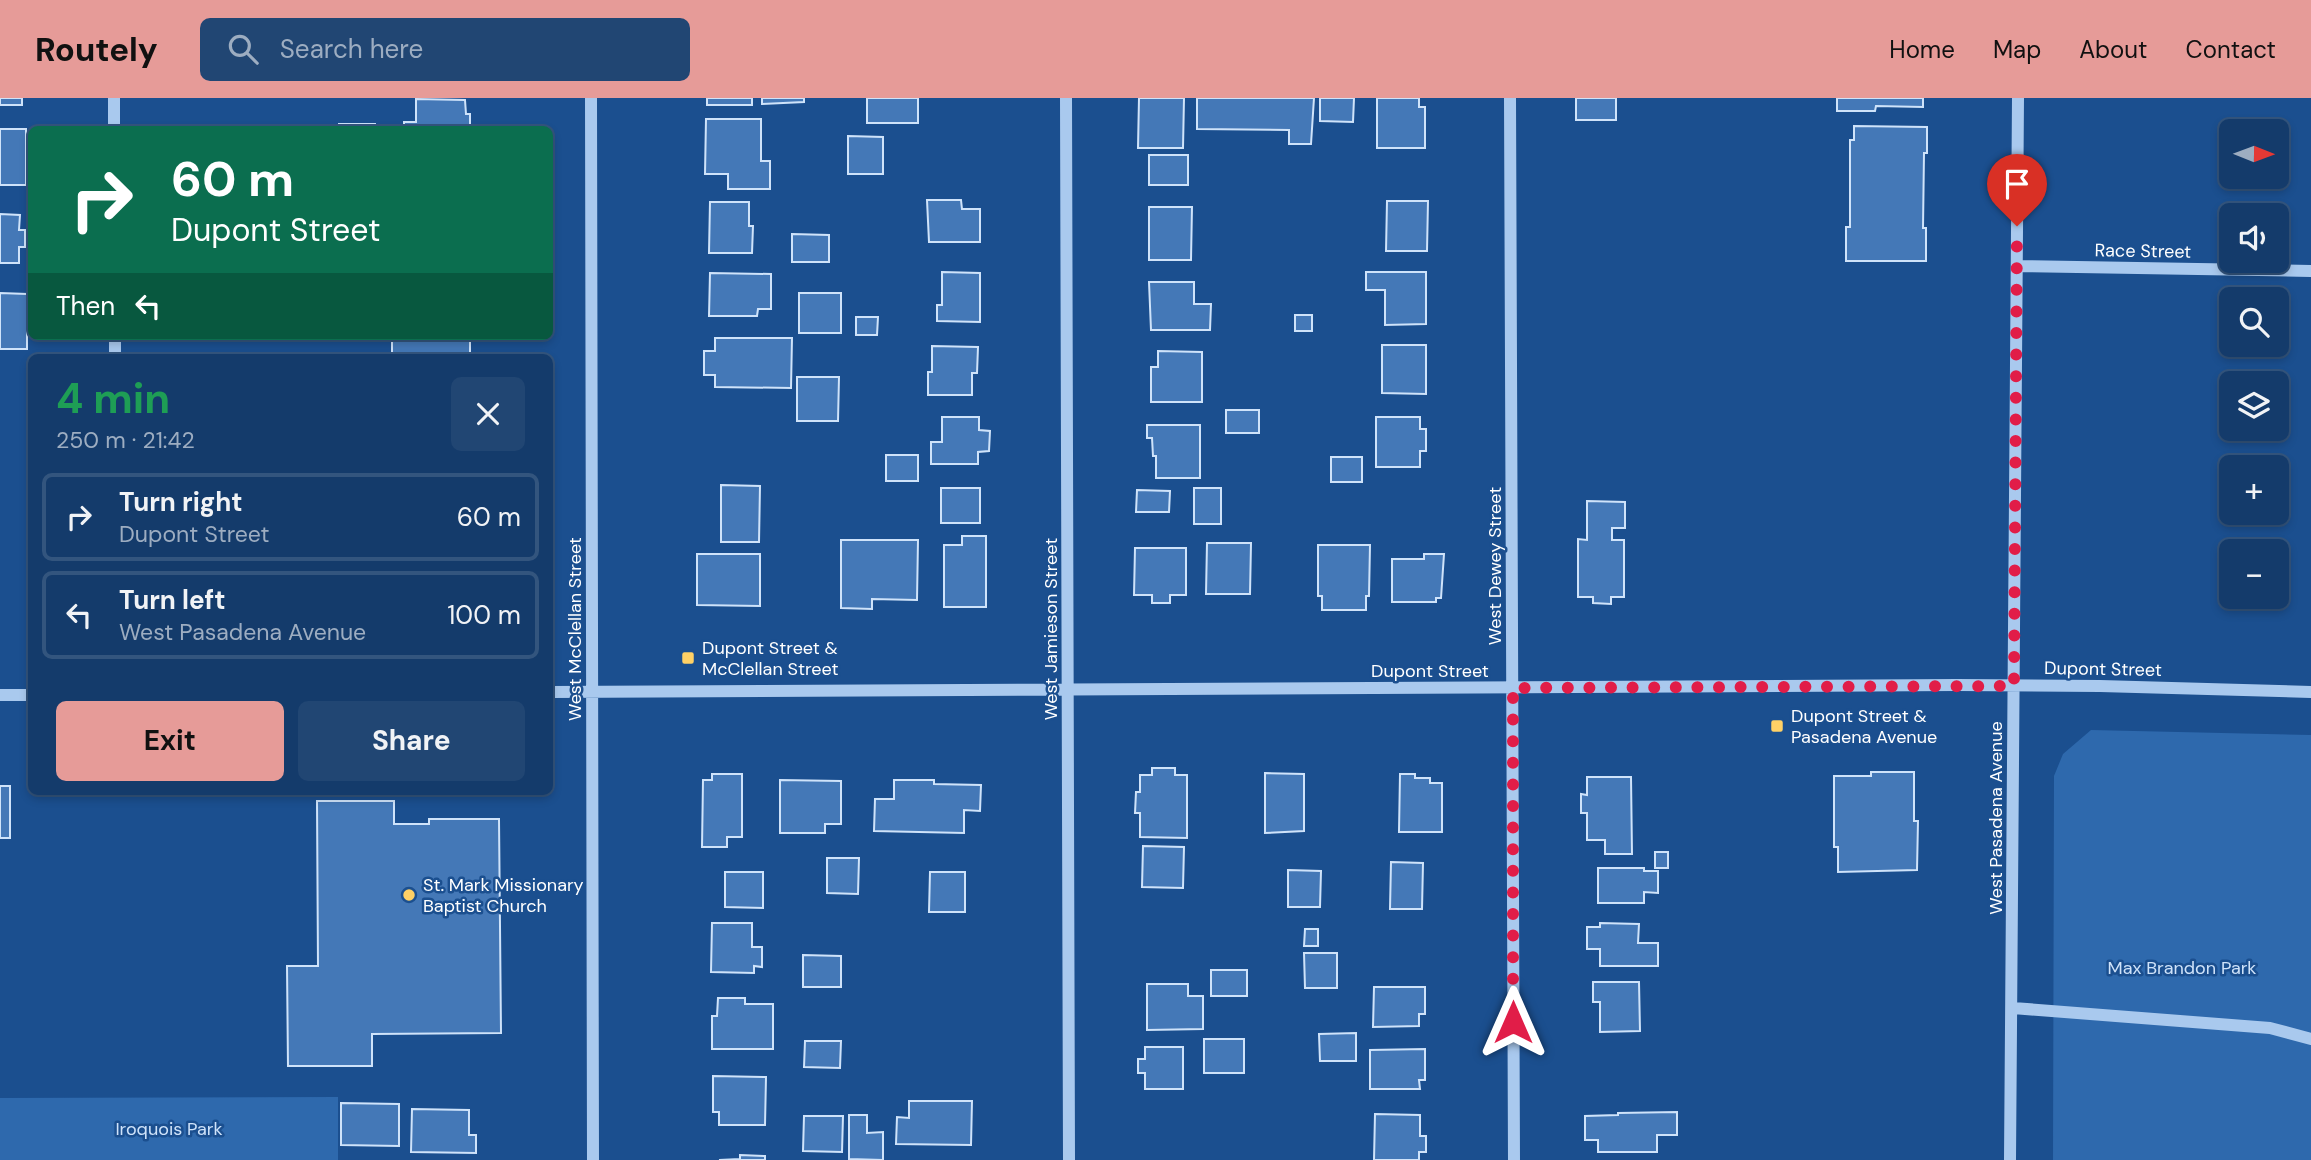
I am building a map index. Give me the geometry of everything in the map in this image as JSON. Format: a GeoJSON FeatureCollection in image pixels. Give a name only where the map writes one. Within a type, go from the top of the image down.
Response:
{"type":"FeatureCollection","features":[{"type":"Feature","properties":{"kind":"street"},"geometry":{"type":"LineString","coordinates":[[114,98],[114,126]]}},
{"type":"Feature","properties":{"kind":"street","name":"West McClellan Street"},"geometry":{"type":"LineString","coordinates":[[590,98],[593,1160]]}},
{"type":"Feature","properties":{"kind":"street","name":"West Jamieson Street"},"geometry":{"type":"LineString","coordinates":[[1066,98],[1069,1160]]}},
{"type":"Feature","properties":{"kind":"street","name":"West Dewey Street"},"geometry":{"type":"LineString","coordinates":[[1510,98],[1514,1160]]}},
{"type":"Feature","properties":{"kind":"street","name":"West Pasadena Avenue"},"geometry":{"type":"LineString","coordinates":[[2010,1160],[2018,98]]}},
{"type":"Feature","properties":{"kind":"street","name":"Race Street"},"geometry":{"type":"LineString","coordinates":[[2017,267],[2311,271]]}},
{"type":"Feature","properties":{"kind":"street","name":"Dupont Street"},"geometry":{"type":"LineString","coordinates":[[553,692],[2014,686],[2311,692]]}},
{"type":"Feature","properties":{"kind":"street"},"geometry":{"type":"LineString","coordinates":[[0,695],[28,695]]}},
{"type":"Feature","properties":{"kind":"street"},"geometry":{"type":"LineString","coordinates":[[2013,1008],[2270,1028],[2311,1039]]}},
{"type":"Feature","properties":{"kind":"green space","name":"Max Brandon Park"},"geometry":{"type":"Polygon","coordinates":[[[2091,730],[2311,735],[2311,1160],[2053,1160],[2054,776],[2063,754],[2091,730]]]}},
{"type":"Feature","properties":{"kind":"green space","name":"Iroquois Park"},"geometry":{"type":"Polygon","coordinates":[[[338,1097],[338,1160],[0,1160],[0,1098],[338,1097]]]}},
{"type":"Feature","properties":{"kind":"building"},"geometry":{"type":"Polygon","coordinates":[[[0,98],[22,98],[22,105],[0,105],[0,98]]]}},
{"type":"Feature","properties":{"kind":"building"},"geometry":{"type":"Polygon","coordinates":[[[707,98],[752,98],[752,105],[707,105],[707,98]]]}},
{"type":"Feature","properties":{"kind":"building"},"geometry":{"type":"Polygon","coordinates":[[[762,98],[804,98],[804,102],[762,104],[762,98]]]}},
{"type":"Feature","properties":{"kind":"building"},"geometry":{"type":"Polygon","coordinates":[[[867,98],[918,98],[918,123],[867,123],[867,98]]]}},
{"type":"Feature","properties":{"kind":"building"},"geometry":{"type":"Polygon","coordinates":[[[1139,98],[1184,98],[1183,148],[1138,148],[1139,98]]]}},
{"type":"Feature","properties":{"kind":"building"},"geometry":{"type":"Polygon","coordinates":[[[1197,98],[1314,98],[1311,144],[1289,144],[1289,130],[1197,129],[1197,98]]]}},
{"type":"Feature","properties":{"kind":"building"},"geometry":{"type":"Polygon","coordinates":[[[1320,98],[1354,98],[1353,122],[1320,121],[1320,98]]]}},
{"type":"Feature","properties":{"kind":"building"},"geometry":{"type":"Polygon","coordinates":[[[1377,98],[1419,98],[1419,107],[1425,107],[1425,148],[1377,148],[1377,98]]]}},
{"type":"Feature","properties":{"kind":"building"},"geometry":{"type":"Polygon","coordinates":[[[1576,98],[1616,98],[1616,120],[1576,120],[1576,98]]]}},
{"type":"Feature","properties":{"kind":"building"},"geometry":{"type":"Polygon","coordinates":[[[1837,98],[1923,98],[1923,107],[1876,106],[1875,111],[1837,111],[1837,98]]]}},
{"type":"Feature","properties":{"kind":"building"},"geometry":{"type":"Polygon","coordinates":[[[416,99],[465,100],[466,114],[470,114],[470,126],[404,126],[404,122],[416,122],[416,99]]]}},
{"type":"Feature","properties":{"kind":"building"},"geometry":{"type":"Polygon","coordinates":[[[706,119],[761,119],[761,161],[770,161],[770,189],[728,189],[728,174],[705,174],[706,119]]]}},
{"type":"Feature","properties":{"kind":"building"},"geometry":{"type":"Polygon","coordinates":[[[339,124],[375,124],[375,126],[339,124]]]}},
{"type":"Feature","properties":{"kind":"building"},"geometry":{"type":"Polygon","coordinates":[[[1854,126],[1927,127],[1923,228],[1926,228],[1926,261],[1846,261],[1846,227],[1850,227],[1850,140],[1854,140],[1854,126]]]}},
{"type":"Feature","properties":{"kind":"building"},"geometry":{"type":"Polygon","coordinates":[[[0,129],[26,129],[26,185],[0,185],[0,129]]]}},
{"type":"Feature","properties":{"kind":"building"},"geometry":{"type":"Polygon","coordinates":[[[848,136],[883,137],[883,174],[848,174],[848,136]]]}},
{"type":"Feature","properties":{"kind":"building"},"geometry":{"type":"Polygon","coordinates":[[[1149,155],[1188,155],[1188,185],[1149,185],[1149,155]]]}},
{"type":"Feature","properties":{"kind":"building"},"geometry":{"type":"Polygon","coordinates":[[[927,200],[961,200],[962,209],[980,209],[980,242],[929,242],[927,200]]]}},
{"type":"Feature","properties":{"kind":"building"},"geometry":{"type":"Polygon","coordinates":[[[1387,201],[1428,201],[1427,251],[1386,251],[1387,201]]]}},
{"type":"Feature","properties":{"kind":"building"},"geometry":{"type":"Polygon","coordinates":[[[710,202],[749,202],[749,226],[753,226],[752,253],[709,253],[710,202]]]}},
{"type":"Feature","properties":{"kind":"building"},"geometry":{"type":"Polygon","coordinates":[[[1149,207],[1192,207],[1191,260],[1149,260],[1149,207]]]}},
{"type":"Feature","properties":{"kind":"building"},"geometry":{"type":"Polygon","coordinates":[[[0,214],[20,215],[19,230],[25,230],[25,247],[19,247],[19,263],[0,263],[0,214]]]}},
{"type":"Feature","properties":{"kind":"building"},"geometry":{"type":"Polygon","coordinates":[[[792,234],[829,235],[829,262],[792,262],[792,234]]]}},
{"type":"Feature","properties":{"kind":"building"},"geometry":{"type":"Polygon","coordinates":[[[942,272],[980,273],[980,322],[937,321],[937,305],[942,305],[942,272]]]}},
{"type":"Feature","properties":{"kind":"building"},"geometry":{"type":"Polygon","coordinates":[[[1366,272],[1426,272],[1426,324],[1385,325],[1385,290],[1366,290],[1366,272]]]}},
{"type":"Feature","properties":{"kind":"building"},"geometry":{"type":"Polygon","coordinates":[[[710,273],[771,274],[771,309],[758,309],[757,316],[709,316],[710,273]]]}},
{"type":"Feature","properties":{"kind":"building"},"geometry":{"type":"Polygon","coordinates":[[[1149,282],[1194,282],[1194,304],[1211,304],[1210,330],[1151,330],[1149,282]]]}},
{"type":"Feature","properties":{"kind":"building"},"geometry":{"type":"Polygon","coordinates":[[[0,293],[27,294],[27,349],[0,349],[0,293]]]}},
{"type":"Feature","properties":{"kind":"building"},"geometry":{"type":"Polygon","coordinates":[[[799,293],[841,293],[841,333],[799,333],[799,293]]]}},
{"type":"Feature","properties":{"kind":"building"},"geometry":{"type":"Polygon","coordinates":[[[1295,315],[1312,315],[1312,331],[1295,331],[1295,315]]]}},
{"type":"Feature","properties":{"kind":"building"},"geometry":{"type":"Polygon","coordinates":[[[856,317],[878,317],[877,335],[856,335],[856,317]]]}},
{"type":"Feature","properties":{"kind":"building"},"geometry":{"type":"Polygon","coordinates":[[[715,338],[792,338],[791,388],[715,387],[715,375],[704,375],[704,351],[715,351],[715,338]]]}},
{"type":"Feature","properties":{"kind":"building"},"geometry":{"type":"Polygon","coordinates":[[[392,340],[470,340],[470,354],[392,354],[392,340]]]}},
{"type":"Feature","properties":{"kind":"building"},"geometry":{"type":"Polygon","coordinates":[[[1382,345],[1426,345],[1426,394],[1382,393],[1382,345]]]}},
{"type":"Feature","properties":{"kind":"building"},"geometry":{"type":"Polygon","coordinates":[[[932,346],[978,347],[977,373],[972,373],[972,395],[928,395],[928,372],[932,372],[932,346]]]}},
{"type":"Feature","properties":{"kind":"building"},"geometry":{"type":"Polygon","coordinates":[[[1158,351],[1202,352],[1202,402],[1151,402],[1151,367],[1158,367],[1158,351]]]}},
{"type":"Feature","properties":{"kind":"building"},"geometry":{"type":"Polygon","coordinates":[[[797,377],[839,377],[838,421],[797,421],[797,377]]]}},
{"type":"Feature","properties":{"kind":"building"},"geometry":{"type":"Polygon","coordinates":[[[1226,410],[1259,410],[1259,433],[1226,433],[1226,410]]]}},
{"type":"Feature","properties":{"kind":"building"},"geometry":{"type":"Polygon","coordinates":[[[942,417],[979,417],[979,430],[990,431],[989,451],[978,452],[978,464],[931,464],[931,442],[942,442],[942,417]]]}},
{"type":"Feature","properties":{"kind":"building"},"geometry":{"type":"Polygon","coordinates":[[[1376,417],[1420,417],[1420,429],[1426,429],[1426,451],[1420,451],[1420,467],[1376,467],[1376,417]]]}},
{"type":"Feature","properties":{"kind":"building"},"geometry":{"type":"Polygon","coordinates":[[[1147,425],[1200,425],[1200,478],[1156,478],[1156,456],[1153,456],[1152,438],[1147,438],[1147,425]]]}},
{"type":"Feature","properties":{"kind":"building"},"geometry":{"type":"Polygon","coordinates":[[[886,455],[918,455],[918,481],[886,481],[886,455]]]}},
{"type":"Feature","properties":{"kind":"building"},"geometry":{"type":"Polygon","coordinates":[[[1331,457],[1362,457],[1362,482],[1331,482],[1331,457]]]}},
{"type":"Feature","properties":{"kind":"building"},"geometry":{"type":"Polygon","coordinates":[[[721,485],[760,486],[759,542],[721,542],[721,485]]]}},
{"type":"Feature","properties":{"kind":"building"},"geometry":{"type":"Polygon","coordinates":[[[941,488],[980,488],[980,523],[941,523],[941,488]]]}},
{"type":"Feature","properties":{"kind":"building"},"geometry":{"type":"Polygon","coordinates":[[[1194,488],[1221,488],[1221,524],[1194,524],[1194,488]]]}},
{"type":"Feature","properties":{"kind":"building"},"geometry":{"type":"Polygon","coordinates":[[[1137,490],[1170,491],[1169,512],[1136,512],[1137,490]]]}},
{"type":"Feature","properties":{"kind":"building"},"geometry":{"type":"Polygon","coordinates":[[[1587,501],[1625,502],[1625,528],[1612,528],[1612,540],[1624,540],[1624,597],[1611,597],[1611,604],[1593,603],[1593,597],[1578,597],[1578,539],[1587,540],[1587,501]]]}},
{"type":"Feature","properties":{"kind":"building"},"geometry":{"type":"Polygon","coordinates":[[[962,536],[986,536],[986,607],[944,607],[944,545],[962,545],[962,536]]]}},
{"type":"Feature","properties":{"kind":"building"},"geometry":{"type":"Polygon","coordinates":[[[841,540],[918,540],[917,600],[872,599],[872,609],[841,608],[841,540]]]}},
{"type":"Feature","properties":{"kind":"building"},"geometry":{"type":"Polygon","coordinates":[[[1207,543],[1251,543],[1250,594],[1206,594],[1207,543]]]}},
{"type":"Feature","properties":{"kind":"building"},"geometry":{"type":"Polygon","coordinates":[[[1318,545],[1370,545],[1369,596],[1366,596],[1366,610],[1322,610],[1322,596],[1318,596],[1318,545]]]}},
{"type":"Feature","properties":{"kind":"building"},"geometry":{"type":"Polygon","coordinates":[[[1135,548],[1186,548],[1186,595],[1170,595],[1170,603],[1152,603],[1152,595],[1134,595],[1135,548]]]}},
{"type":"Feature","properties":{"kind":"building"},"geometry":{"type":"Polygon","coordinates":[[[697,554],[760,554],[760,606],[697,605],[697,554]]]}},
{"type":"Feature","properties":{"kind":"building"},"geometry":{"type":"Polygon","coordinates":[[[1424,554],[1444,554],[1441,598],[1436,598],[1436,602],[1392,602],[1392,559],[1424,559],[1424,554]]]}},
{"type":"Feature","properties":{"kind":"building"},"geometry":{"type":"Polygon","coordinates":[[[1152,768],[1175,768],[1175,775],[1187,775],[1187,838],[1140,837],[1140,813],[1135,813],[1136,792],[1140,792],[1140,775],[1152,775],[1152,768]]]}},
{"type":"Feature","properties":{"kind":"building"},"geometry":{"type":"Polygon","coordinates":[[[1871,772],[1914,772],[1914,821],[1918,821],[1917,870],[1838,872],[1838,847],[1834,847],[1834,776],[1871,776],[1871,772]]]}},
{"type":"Feature","properties":{"kind":"building"},"geometry":{"type":"Polygon","coordinates":[[[1265,773],[1304,774],[1304,831],[1265,833],[1265,773]]]}},
{"type":"Feature","properties":{"kind":"building"},"geometry":{"type":"Polygon","coordinates":[[[712,774],[742,774],[742,837],[727,837],[727,847],[702,847],[703,780],[712,780],[712,774]]]}},
{"type":"Feature","properties":{"kind":"building"},"geometry":{"type":"Polygon","coordinates":[[[1400,774],[1415,774],[1415,778],[1430,778],[1430,783],[1442,783],[1442,832],[1399,832],[1400,774]]]}},
{"type":"Feature","properties":{"kind":"building"},"geometry":{"type":"Polygon","coordinates":[[[1587,777],[1631,777],[1632,854],[1605,854],[1605,840],[1587,840],[1587,813],[1581,813],[1581,794],[1587,795],[1587,777]]]}},
{"type":"Feature","properties":{"kind":"building"},"geometry":{"type":"Polygon","coordinates":[[[780,780],[841,781],[841,824],[825,824],[825,833],[780,833],[780,780]]]}},
{"type":"Feature","properties":{"kind":"building"},"geometry":{"type":"Polygon","coordinates":[[[894,780],[934,780],[934,784],[981,785],[980,811],[964,810],[964,833],[874,831],[875,799],[894,799],[894,780]]]}},
{"type":"Feature","properties":{"kind":"building"},"geometry":{"type":"Polygon","coordinates":[[[0,786],[10,786],[10,838],[0,838],[0,786]]]}},
{"type":"Feature","properties":{"kind":"building","name":"St. Mark Missionary Baptist Church"},"geometry":{"type":"Polygon","coordinates":[[[317,801],[394,801],[394,824],[429,824],[429,819],[499,819],[501,1033],[372,1034],[372,1066],[288,1066],[287,966],[318,966],[317,801]]]}},
{"type":"Feature","properties":{"kind":"building"},"geometry":{"type":"Polygon","coordinates":[[[1143,846],[1184,847],[1183,888],[1142,887],[1143,846]]]}},
{"type":"Feature","properties":{"kind":"building"},"geometry":{"type":"Polygon","coordinates":[[[1655,852],[1668,852],[1668,868],[1655,868],[1655,852]]]}},
{"type":"Feature","properties":{"kind":"building"},"geometry":{"type":"Polygon","coordinates":[[[827,858],[859,858],[858,894],[827,893],[827,858]]]}},
{"type":"Feature","properties":{"kind":"building"},"geometry":{"type":"Polygon","coordinates":[[[1391,862],[1423,863],[1422,909],[1390,909],[1391,862]]]}},
{"type":"Feature","properties":{"kind":"building"},"geometry":{"type":"Polygon","coordinates":[[[1598,868],[1644,868],[1644,871],[1658,871],[1658,893],[1644,892],[1644,903],[1598,903],[1598,868]]]}},
{"type":"Feature","properties":{"kind":"building"},"geometry":{"type":"Polygon","coordinates":[[[1288,870],[1321,871],[1320,907],[1288,907],[1288,870]]]}},
{"type":"Feature","properties":{"kind":"building"},"geometry":{"type":"Polygon","coordinates":[[[725,872],[763,872],[763,908],[725,907],[725,872]]]}},
{"type":"Feature","properties":{"kind":"building"},"geometry":{"type":"Polygon","coordinates":[[[930,872],[965,872],[965,912],[929,912],[930,872]]]}},
{"type":"Feature","properties":{"kind":"building"},"geometry":{"type":"Polygon","coordinates":[[[712,923],[752,923],[752,947],[762,947],[762,967],[754,966],[754,973],[711,972],[712,923]]]}},
{"type":"Feature","properties":{"kind":"building"},"geometry":{"type":"Polygon","coordinates":[[[1600,923],[1639,924],[1638,943],[1658,943],[1658,966],[1600,966],[1600,949],[1587,949],[1587,927],[1600,927],[1600,923]]]}},
{"type":"Feature","properties":{"kind":"building"},"geometry":{"type":"Polygon","coordinates":[[[1305,929],[1318,929],[1318,946],[1304,946],[1305,929]]]}},
{"type":"Feature","properties":{"kind":"building"},"geometry":{"type":"Polygon","coordinates":[[[1304,953],[1337,953],[1337,988],[1305,988],[1304,953]]]}},
{"type":"Feature","properties":{"kind":"building"},"geometry":{"type":"Polygon","coordinates":[[[803,955],[841,956],[841,987],[803,987],[803,955]]]}},
{"type":"Feature","properties":{"kind":"building"},"geometry":{"type":"Polygon","coordinates":[[[1211,970],[1247,970],[1247,996],[1211,996],[1211,970]]]}},
{"type":"Feature","properties":{"kind":"building"},"geometry":{"type":"Polygon","coordinates":[[[1593,982],[1639,982],[1640,1031],[1600,1032],[1600,1002],[1593,1002],[1593,982]]]}},
{"type":"Feature","properties":{"kind":"building"},"geometry":{"type":"Polygon","coordinates":[[[1147,984],[1188,984],[1188,996],[1203,996],[1203,1029],[1147,1030],[1147,984]]]}},
{"type":"Feature","properties":{"kind":"building"},"geometry":{"type":"Polygon","coordinates":[[[1374,987],[1425,987],[1425,1014],[1419,1014],[1419,1026],[1373,1027],[1374,987]]]}},
{"type":"Feature","properties":{"kind":"building"},"geometry":{"type":"Polygon","coordinates":[[[718,998],[745,998],[745,1004],[773,1004],[773,1049],[712,1049],[712,1016],[717,1016],[718,998]]]}},
{"type":"Feature","properties":{"kind":"building"},"geometry":{"type":"Polygon","coordinates":[[[1356,1033],[1356,1061],[1320,1061],[1319,1034],[1356,1033]]]}},
{"type":"Feature","properties":{"kind":"building"},"geometry":{"type":"Polygon","coordinates":[[[1204,1039],[1244,1039],[1244,1073],[1204,1073],[1204,1039]]]}},
{"type":"Feature","properties":{"kind":"building"},"geometry":{"type":"Polygon","coordinates":[[[805,1041],[841,1041],[840,1068],[804,1067],[805,1041]]]}},
{"type":"Feature","properties":{"kind":"building"},"geometry":{"type":"Polygon","coordinates":[[[1145,1047],[1183,1047],[1183,1089],[1145,1089],[1145,1073],[1138,1073],[1138,1059],[1145,1059],[1145,1047]]]}},
{"type":"Feature","properties":{"kind":"building"},"geometry":{"type":"Polygon","coordinates":[[[1425,1049],[1425,1080],[1419,1080],[1420,1089],[1370,1089],[1370,1050],[1425,1049]]]}},
{"type":"Feature","properties":{"kind":"building"},"geometry":{"type":"Polygon","coordinates":[[[713,1076],[766,1077],[765,1125],[719,1125],[719,1112],[713,1112],[713,1076]]]}},
{"type":"Feature","properties":{"kind":"building"},"geometry":{"type":"Polygon","coordinates":[[[909,1101],[972,1101],[971,1145],[896,1144],[897,1117],[909,1118],[909,1101]]]}},
{"type":"Feature","properties":{"kind":"building"},"geometry":{"type":"Polygon","coordinates":[[[341,1103],[399,1104],[399,1146],[341,1145],[341,1103]]]}},
{"type":"Feature","properties":{"kind":"building"},"geometry":{"type":"Polygon","coordinates":[[[412,1109],[469,1110],[469,1135],[476,1135],[476,1153],[411,1152],[412,1109]]]}},
{"type":"Feature","properties":{"kind":"building"},"geometry":{"type":"Polygon","coordinates":[[[1677,1112],[1677,1135],[1657,1135],[1657,1152],[1598,1152],[1598,1140],[1585,1140],[1585,1116],[1677,1112]]]}},
{"type":"Feature","properties":{"kind":"building"},"geometry":{"type":"Polygon","coordinates":[[[1375,1114],[1420,1115],[1420,1136],[1426,1136],[1426,1152],[1419,1152],[1419,1160],[1374,1160],[1375,1114]]]}},
{"type":"Feature","properties":{"kind":"building"},"geometry":{"type":"Polygon","coordinates":[[[849,1115],[867,1115],[867,1133],[883,1132],[883,1160],[849,1159],[849,1115]]]}},
{"type":"Feature","properties":{"kind":"building"},"geometry":{"type":"Polygon","coordinates":[[[804,1116],[843,1116],[842,1152],[803,1151],[804,1116]]]}},
{"type":"Feature","properties":{"kind":"building"},"geometry":{"type":"Polygon","coordinates":[[[740,1155],[765,1156],[765,1160],[719,1160],[740,1159],[740,1155]]]}},
{"type":"Feature","properties":{"kind":"place","name":"Dupont Street & McClellan Street"},"geometry":{"type":"Point","coordinates":[688,658]}},
{"type":"Feature","properties":{"kind":"place","name":"Dupont Street & Pasadena Avenue"},"geometry":{"type":"Point","coordinates":[1777,726]}},
{"type":"Feature","properties":{"kind":"place","name":"St. Mark Missionary Baptist Church"},"geometry":{"type":"Point","coordinates":[409,895]}},
{"type":"Feature","properties":{"kind":"route"},"geometry":{"type":"LineString","coordinates":[[1513,1022],[1513,688],[2014,686],[2017,226]]}}]}
